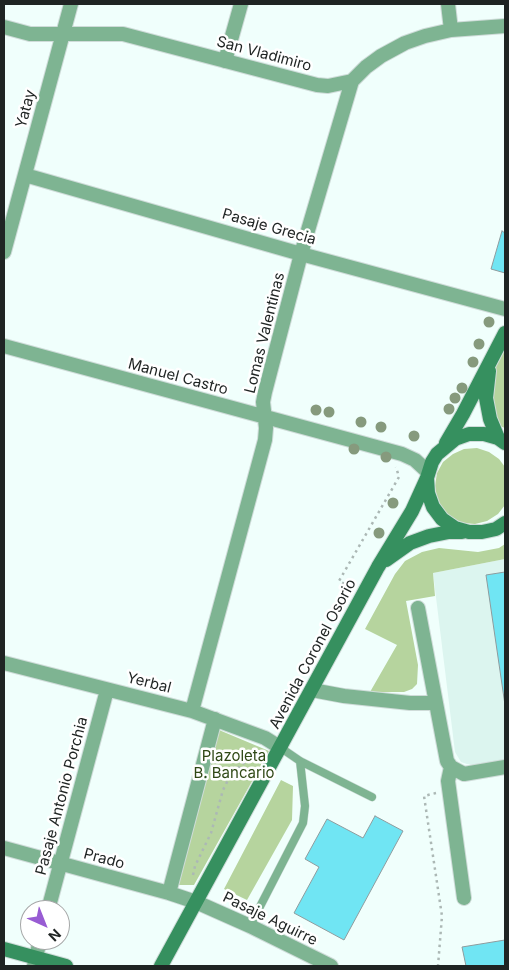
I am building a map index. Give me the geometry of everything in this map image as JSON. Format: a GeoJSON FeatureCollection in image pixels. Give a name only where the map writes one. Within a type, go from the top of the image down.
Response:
{"type":"FeatureCollection","features":[{"type":"Feature","properties":{"kind":"main road"},"geometry":{"type":"LineString","coordinates":[[440,451],[463,414],[505,333]]}},
{"type":"Feature","properties":{"kind":"main road"},"geometry":{"type":"LineString","coordinates":[[493,356],[488,376],[486,398],[490,419],[502,440]]}},
{"type":"Feature","properties":{"kind":"main road"},"geometry":{"type":"LineString","coordinates":[[440,451],[455,439],[469,434],[484,434],[502,440]]}},
{"type":"Feature","properties":{"kind":"main road","name":"Avenida Coronel Osorio"},"geometry":{"type":"LineString","coordinates":[[161,966],[363,594],[412,511],[440,451]]}},
{"type":"Feature","properties":{"kind":"main road"},"geometry":{"type":"LineString","coordinates":[[428,475],[428,493],[433,507],[442,519],[454,528],[469,532]]}},
{"type":"Feature","properties":{"kind":"main road","name":"Avenida Coronel Osorio"},"geometry":{"type":"LineString","coordinates":[[378,567],[392,554],[416,540],[448,532],[482,532],[496,529],[505,523]]}},
{"type":"Feature","properties":{"kind":"main road"},"geometry":{"type":"LineString","coordinates":[[4,948],[35,962],[66,966]]}},
{"type":"Feature","properties":{"kind":"street","name":"Yatay"},"geometry":{"type":"LineString","coordinates":[[4,252],[71,4]]}},
{"type":"Feature","properties":{"kind":"street"},"geometry":{"type":"LineString","coordinates":[[225,61],[241,4]]}},
{"type":"Feature","properties":{"kind":"street"},"geometry":{"type":"LineString","coordinates":[[448,4],[451,30]]}},
{"type":"Feature","properties":{"kind":"street","name":"San Vladimiro"},"geometry":{"type":"LineString","coordinates":[[4,27],[30,34],[123,34],[317,85],[328,86],[352,81],[381,56],[425,36],[451,30],[505,26]]}},
{"type":"Feature","properties":{"kind":"street","name":"Lomas Valentinas"},"geometry":{"type":"LineString","coordinates":[[192,711],[265,440],[263,402],[265,392],[301,254],[352,81]]}},
{"type":"Feature","properties":{"kind":"street","name":"Pasaje Grecia"},"geometry":{"type":"LineString","coordinates":[[25,175],[301,254],[505,309]]}},
{"type":"Feature","properties":{"kind":"street","name":"Manuel Castro"},"geometry":{"type":"LineString","coordinates":[[4,346],[402,454],[415,460],[428,475]]}},
{"type":"Feature","properties":{"kind":"street","name":"Manuel Castro"},"geometry":{"type":"LineString","coordinates":[[402,454],[418,455],[440,451]]}},
{"type":"Feature","properties":{"kind":"street"},"geometry":{"type":"LineString","coordinates":[[418,608],[447,761],[451,767],[464,774],[505,767]]}},
{"type":"Feature","properties":{"kind":"street"},"geometry":{"type":"LineString","coordinates":[[4,678],[6,664]]}},
{"type":"Feature","properties":{"kind":"street","name":"Yerbal"},"geometry":{"type":"LineString","coordinates":[[6,664],[192,711],[265,738],[281,748]]}},
{"type":"Feature","properties":{"kind":"street","name":"Pasaje Antonio Porchia"},"geometry":{"type":"LineString","coordinates":[[51,900],[107,690]]}},
{"type":"Feature","properties":{"kind":"street"},"geometry":{"type":"LineString","coordinates":[[312,690],[327,694],[410,703],[436,703]]}},
{"type":"Feature","properties":{"kind":"street"},"geometry":{"type":"LineString","coordinates":[[169,893],[215,719]]}},
{"type":"Feature","properties":{"kind":"street"},"geometry":{"type":"LineString","coordinates":[[451,767],[448,781],[464,898]]}},
{"type":"Feature","properties":{"kind":"street","name":"Prado"},"geometry":{"type":"LineString","coordinates":[[4,848],[169,893],[198,899]]}},
{"type":"Feature","properties":{"kind":"street","name":"Pasaje Aguirre"},"geometry":{"type":"LineString","coordinates":[[198,899],[331,966]]}},
{"type":"Feature","properties":{"kind":"lane"},"geometry":{"type":"LineString","coordinates":[[281,748],[300,761],[372,797]]}},
{"type":"Feature","properties":{"kind":"lane"},"geometry":{"type":"LineString","coordinates":[[250,926],[303,823],[305,806],[300,761]]}},
{"type":"Feature","properties":{"kind":"path"},"geometry":{"type":"LineString","coordinates":[[363,594],[339,581],[399,477],[395,468],[402,454]]}},
{"type":"Feature","properties":{"kind":"path"},"geometry":{"type":"LineString","coordinates":[[198,899],[193,872],[211,833],[223,790],[228,780],[240,766],[254,755],[281,748]]}},
{"type":"Feature","properties":{"kind":"path"},"geometry":{"type":"LineString","coordinates":[[438,966],[442,916],[424,796],[449,790]]}},
{"type":"Feature","properties":{"kind":"shaded area"},"geometry":{"type":"Polygon","coordinates":[[[505,559],[505,760],[474,765],[467,764],[461,762],[455,752],[433,573],[505,559]]]}},
{"type":"Feature","properties":{"kind":"green space"},"geometry":{"type":"Polygon","coordinates":[[[505,342],[505,428],[497,425],[489,383],[505,342]]]}},
{"type":"Feature","properties":{"kind":"green space"},"geometry":{"type":"Polygon","coordinates":[[[477,448],[489,452],[499,459],[505,467],[505,505],[498,514],[487,521],[475,524],[463,523],[452,518],[442,509],[437,498],[435,486],[437,473],[443,462],[453,454],[464,449],[477,448]]]}},
{"type":"Feature","properties":{"kind":"green space"},"geometry":{"type":"Polygon","coordinates":[[[505,544],[505,559],[433,573],[435,596],[406,601],[418,665],[417,684],[412,689],[404,692],[370,692],[397,645],[365,629],[395,574],[405,561],[422,552],[439,548],[478,552],[499,548],[505,544]]]}},
{"type":"Feature","properties":{"kind":"green space","name":"Plazoleta B. Bancario"},"geometry":{"type":"Polygon","coordinates":[[[219,730],[269,751],[194,885],[177,885],[219,730]]]}},
{"type":"Feature","properties":{"kind":"green space"},"geometry":{"type":"Polygon","coordinates":[[[281,780],[293,786],[292,820],[247,900],[224,889],[281,780]]]}},
{"type":"Feature","properties":{"kind":"building"},"geometry":{"type":"Polygon","coordinates":[[[502,231],[505,233],[505,273],[491,269],[502,231]]]}},
{"type":"Feature","properties":{"kind":"building"},"geometry":{"type":"Polygon","coordinates":[[[505,572],[505,705],[486,575],[505,572]]]}},
{"type":"Feature","properties":{"kind":"building"},"geometry":{"type":"Polygon","coordinates":[[[375,816],[403,831],[344,940],[294,913],[319,867],[305,859],[327,819],[363,838],[375,816]]]}},
{"type":"Feature","properties":{"kind":"building"},"geometry":{"type":"Polygon","coordinates":[[[505,940],[505,966],[466,966],[462,947],[505,940]]]}}]}
